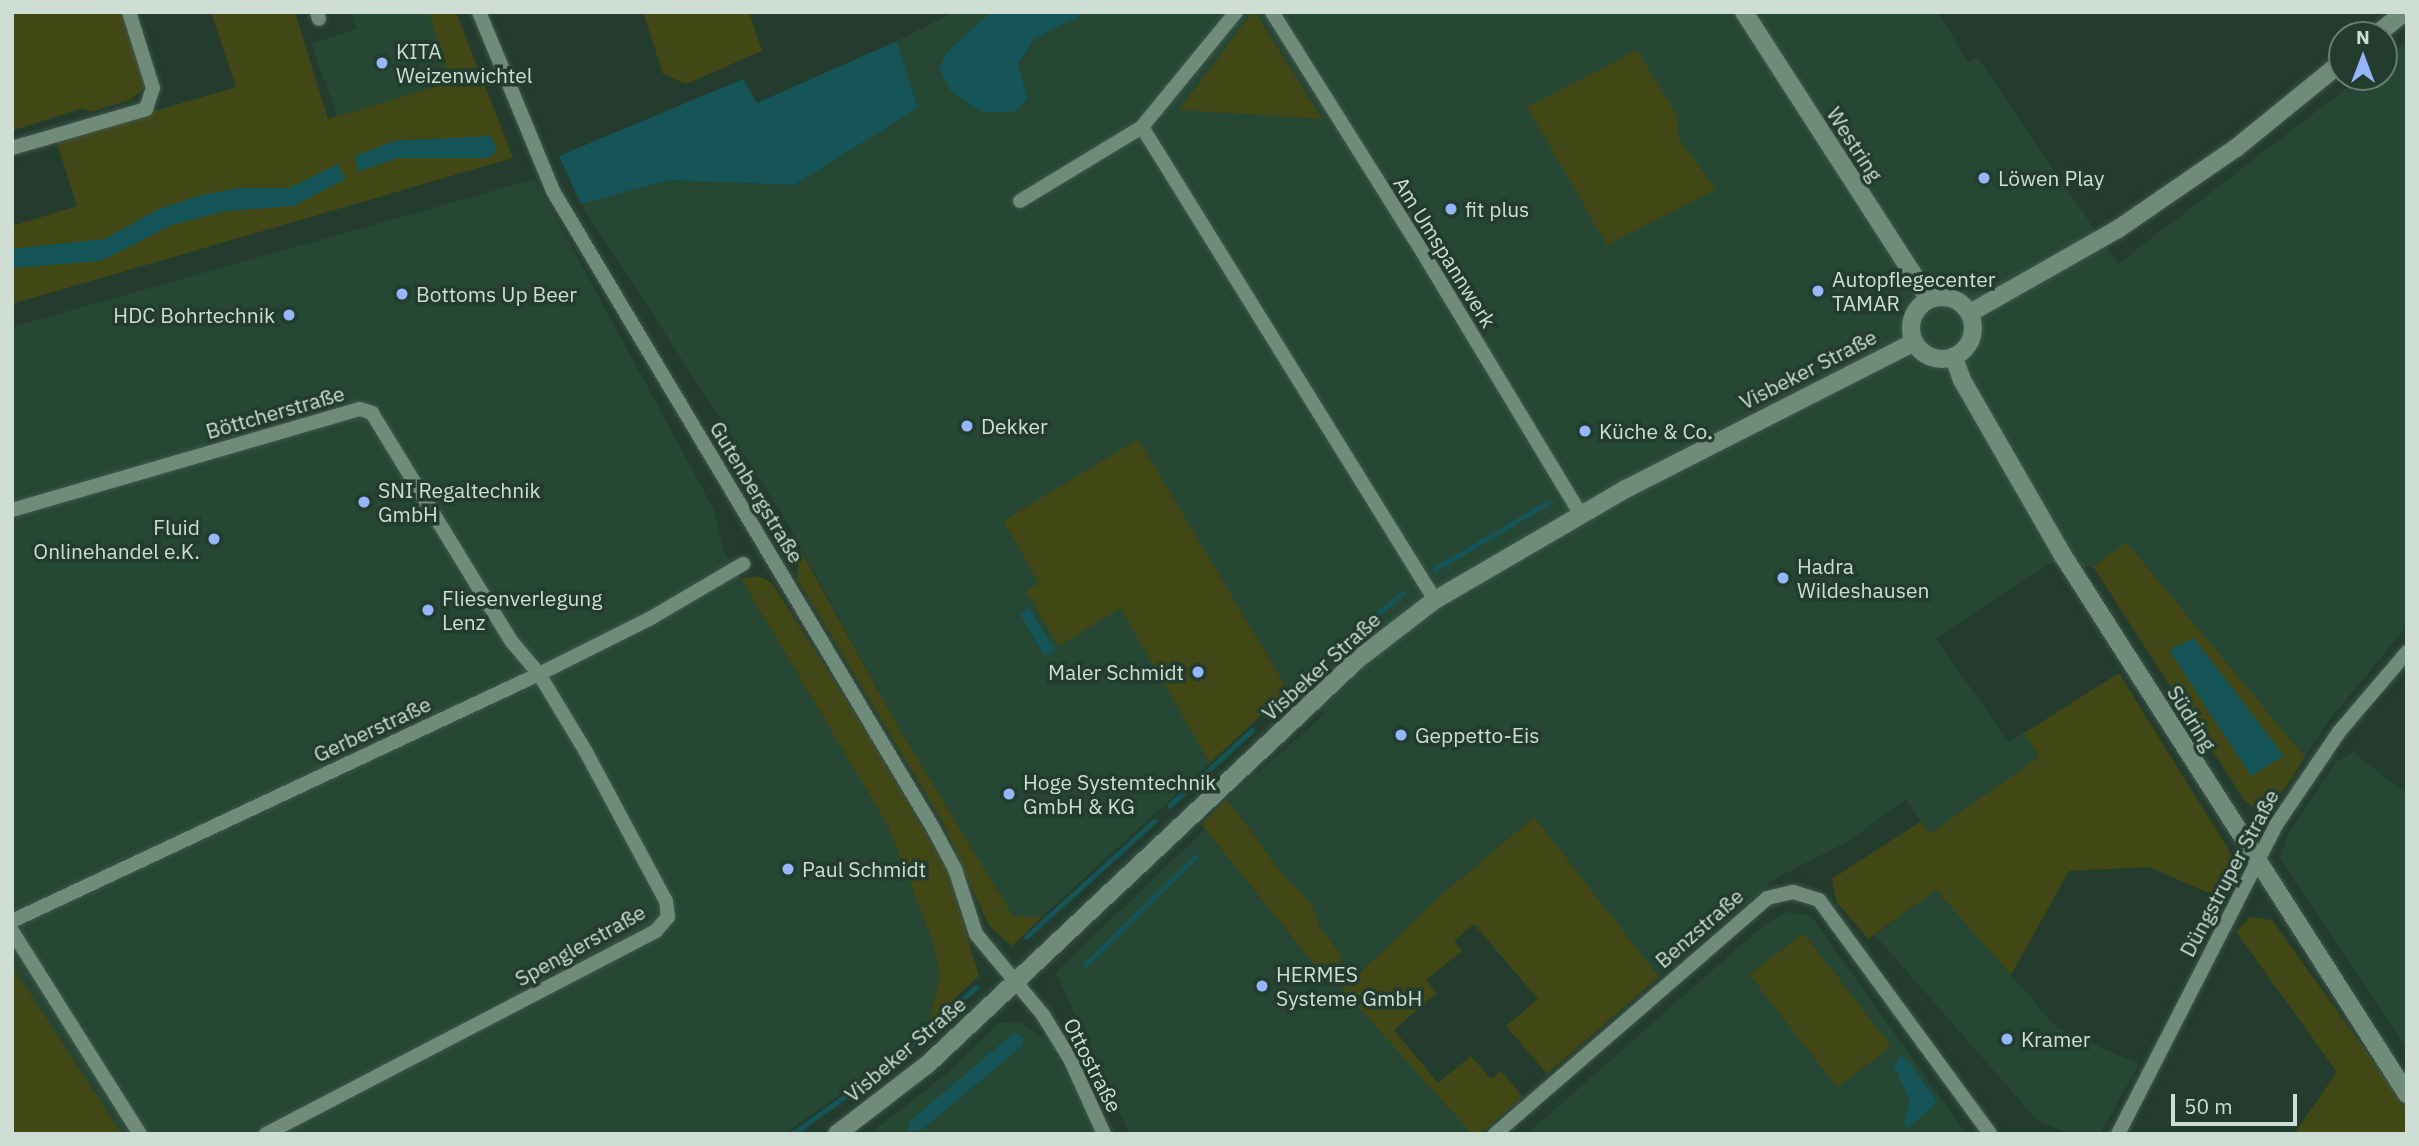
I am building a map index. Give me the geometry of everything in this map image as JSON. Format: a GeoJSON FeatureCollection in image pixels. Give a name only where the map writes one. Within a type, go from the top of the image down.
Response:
{"type":"FeatureCollection","features":[{"type":"Feature","properties":{"kind":"main road","name":"Westring"},"geometry":{"type":"LineString","coordinates":[[1744,12],[1928,299]]}},
{"type":"Feature","properties":{"kind":"main road"},"geometry":{"type":"LineString","coordinates":[[1970,313],[2118,229],[2236,148],[2328,73]]}},
{"type":"Feature","properties":{"kind":"main road"},"geometry":{"type":"LineString","coordinates":[[1952,298],[1970,313],[1974,334],[1970,344],[1954,358],[1931,358],[1914,342],[1914,313],[1928,299],[1952,298]]}},
{"type":"Feature","properties":{"kind":"main road","name":"Visbeker Straße"},"geometry":{"type":"LineString","coordinates":[[837,1134],[928,1065],[1357,660],[1435,600],[1581,515],[1914,342]]}},
{"type":"Feature","properties":{"kind":"main road","name":"Südring"},"geometry":{"type":"LineString","coordinates":[[1954,358],[1962,380],[2062,554],[2256,864],[2407,1094]]}},
{"type":"Feature","properties":{"kind":"street"},"geometry":{"type":"LineString","coordinates":[[12,148],[146,109],[153,88],[129,12]]}},
{"type":"Feature","properties":{"kind":"street","name":"Gutenbergstraße"},"geometry":{"type":"LineString","coordinates":[[479,12],[553,191],[933,828],[955,869],[976,934],[1018,982]]}},
{"type":"Feature","properties":{"kind":"street"},"geometry":{"type":"LineString","coordinates":[[1020,201],[1142,127],[1236,12]]}},
{"type":"Feature","properties":{"kind":"street","name":"Am Umspannwerk"},"geometry":{"type":"LineString","coordinates":[[1272,12],[1415,237],[1581,515]]}},
{"type":"Feature","properties":{"kind":"street"},"geometry":{"type":"LineString","coordinates":[[1142,127],[1435,600]]}},
{"type":"Feature","properties":{"kind":"street","name":"Böttcherstraße"},"geometry":{"type":"LineString","coordinates":[[12,510],[360,409],[372,413],[512,642],[539,674]]}},
{"type":"Feature","properties":{"kind":"street","name":"Gerberstraße"},"geometry":{"type":"LineString","coordinates":[[12,921],[539,674],[650,618],[743,564]]}},
{"type":"Feature","properties":{"kind":"street","name":"Düngstruper Straße"},"geometry":{"type":"LineString","coordinates":[[2118,1134],[2256,864],[2302,782],[2407,652]]}},
{"type":"Feature","properties":{"kind":"street","name":"Spenglerstraße"},"geometry":{"type":"LineString","coordinates":[[266,1134],[639,941],[668,917],[666,901],[638,846],[539,674]]}},
{"type":"Feature","properties":{"kind":"street","name":"Benzstraße"},"geometry":{"type":"LineString","coordinates":[[1494,1134],[1767,898],[1793,892],[1819,900],[1990,1134]]}},
{"type":"Feature","properties":{"kind":"street"},"geometry":{"type":"LineString","coordinates":[[12,931],[140,1134]]}},
{"type":"Feature","properties":{"kind":"street","name":"Ottostraße"},"geometry":{"type":"LineString","coordinates":[[1018,982],[1070,1059],[1104,1134]]}},
{"type":"Feature","properties":{"kind":"shaded area"},"geometry":{"type":"Polygon","coordinates":[[[12,12],[122,12],[145,83],[141,91],[130,100],[91,112],[83,108],[12,131],[12,12]]]}},
{"type":"Feature","properties":{"kind":"shaded area"},"geometry":{"type":"Polygon","coordinates":[[[211,12],[295,12],[328,119],[451,82],[428,12],[456,12],[513,158],[12,304],[12,226],[77,206],[56,140],[236,87],[211,12]]]}},
{"type":"Feature","properties":{"kind":"shaded area","name":"KITA Weizenwichtel"},"geometry":{"type":"Polygon","coordinates":[[[351,12],[428,12],[452,82],[337,116],[312,44],[357,29],[351,12]]]}},
{"type":"Feature","properties":{"kind":"shaded area"},"geometry":{"type":"Polygon","coordinates":[[[643,12],[749,12],[762,51],[686,84],[663,74],[643,12]]]}},
{"type":"Feature","properties":{"kind":"shaded area"},"geometry":{"type":"Polygon","coordinates":[[[954,12],[1938,12],[1968,62],[1977,57],[2118,264],[2343,91],[2398,91],[2398,49],[2407,42],[2407,626],[2327,723],[2305,757],[2126,543],[2093,567],[2051,563],[1936,639],[2009,742],[2024,733],[2039,757],[1929,834],[1906,799],[1849,841],[1778,877],[1659,977],[1533,818],[1439,897],[1344,989],[1472,1134],[1130,1134],[1056,973],[1205,829],[1318,969],[1342,989],[1341,954],[1320,928],[1312,905],[1281,872],[1227,799],[1325,714],[1288,690],[1138,439],[1003,521],[1039,583],[1027,591],[1059,645],[1120,607],[1210,763],[1042,917],[1013,916],[900,730],[783,515],[581,204],[670,180],[794,185],[918,108],[897,41],[954,12]]]}},
{"type":"Feature","properties":{"kind":"shaded area"},"geometry":{"type":"Polygon","coordinates":[[[1252,12],[1255,12],[1322,119],[1179,110],[1252,12]]]}},
{"type":"Feature","properties":{"kind":"shaded area"},"geometry":{"type":"Polygon","coordinates":[[[1637,50],[1677,116],[1677,136],[1716,190],[1607,245],[1527,107],[1637,50]]]}},
{"type":"Feature","properties":{"kind":"shaded area"},"geometry":{"type":"Polygon","coordinates":[[[535,179],[714,510],[723,549],[888,826],[933,942],[940,976],[929,1022],[878,1068],[784,1134],[122,1134],[12,966],[12,327],[535,179]]]}},
{"type":"Feature","properties":{"kind":"shaded area"},"geometry":{"type":"Polygon","coordinates":[[[1138,439],[1288,690],[1210,763],[1120,608],[1059,646],[1026,591],[1039,583],[1003,521],[1138,439]]]}},
{"type":"Feature","properties":{"kind":"shaded area"},"geometry":{"type":"Polygon","coordinates":[[[2126,542],[2305,757],[2271,810],[2260,813],[2245,801],[2093,567],[2126,542]]]}},
{"type":"Feature","properties":{"kind":"shaded area"},"geometry":{"type":"Polygon","coordinates":[[[800,549],[900,730],[1013,916],[1042,917],[1012,946],[989,926],[943,823],[797,579],[800,549]]]}},
{"type":"Feature","properties":{"kind":"shaded area"},"geometry":{"type":"Polygon","coordinates":[[[758,576],[772,583],[870,737],[948,872],[979,976],[929,1022],[940,976],[933,942],[888,826],[741,579],[758,576]]]}},
{"type":"Feature","properties":{"kind":"shaded area"},"geometry":{"type":"Polygon","coordinates":[[[2119,673],[2235,860],[2225,900],[2149,867],[2069,871],[2011,975],[1936,890],[1868,939],[1836,901],[1832,879],[1921,821],[1930,833],[2039,757],[2024,733],[2119,673]]]}},
{"type":"Feature","properties":{"kind":"shaded area"},"geometry":{"type":"Polygon","coordinates":[[[2353,752],[2407,794],[2407,1050],[2280,857],[2289,832],[2336,762],[2353,752]]]}},
{"type":"Feature","properties":{"kind":"shaded area"},"geometry":{"type":"Polygon","coordinates":[[[1227,799],[1281,872],[1312,905],[1320,928],[1341,954],[1343,989],[1439,897],[1534,817],[1659,977],[1547,1074],[1506,1026],[1538,999],[1474,924],[1454,941],[1462,951],[1426,980],[1437,993],[1394,1030],[1438,1083],[1471,1056],[1491,1079],[1501,1071],[1523,1097],[1480,1134],[1472,1134],[1343,990],[1318,969],[1201,824],[1227,799]]]}},
{"type":"Feature","properties":{"kind":"shaded area"},"geometry":{"type":"Polygon","coordinates":[[[1936,889],[2057,1028],[2139,1064],[2100,1134],[2071,1134],[2038,1121],[1875,935],[1936,889]]]}},
{"type":"Feature","properties":{"kind":"shaded area"},"geometry":{"type":"Polygon","coordinates":[[[1787,912],[1811,916],[1966,1134],[1527,1134],[1764,925],[1787,912]]]}},
{"type":"Feature","properties":{"kind":"shaded area"},"geometry":{"type":"Polygon","coordinates":[[[2250,917],[2272,920],[2407,1108],[2407,1134],[2294,1134],[2337,1072],[2236,932],[2250,917]]]}},
{"type":"Feature","properties":{"kind":"shaded area"},"geometry":{"type":"Polygon","coordinates":[[[1803,933],[1891,1046],[1837,1088],[1749,975],[1803,933]]]}},
{"type":"Feature","properties":{"kind":"shaded area"},"geometry":{"type":"Polygon","coordinates":[[[12,966],[122,1134],[12,1134],[12,966]]]}},
{"type":"Feature","properties":{"kind":"shaded area"},"geometry":{"type":"Polygon","coordinates":[[[1020,1022],[1050,1042],[1097,1134],[870,1134],[951,1070],[1000,1023],[1020,1022]]]}},
{"type":"Feature","properties":{"kind":"water"},"geometry":{"type":"Polygon","coordinates":[[[991,12],[1088,12],[1033,39],[1018,64],[1027,98],[1014,112],[983,112],[952,93],[939,68],[947,52],[991,12]]]}},
{"type":"Feature","properties":{"kind":"water"},"geometry":{"type":"Polygon","coordinates":[[[897,41],[918,108],[794,185],[670,180],[581,204],[559,156],[743,79],[757,103],[897,41]]]}},
{"type":"Feature","properties":{"kind":"water"},"geometry":{"type":"Polygon","coordinates":[[[490,136],[497,148],[490,158],[398,158],[358,172],[355,156],[394,141],[490,136]]]}},
{"type":"Feature","properties":{"kind":"water"},"geometry":{"type":"Polygon","coordinates":[[[338,164],[345,179],[294,206],[226,211],[172,225],[101,261],[12,268],[12,249],[104,239],[157,210],[197,196],[239,188],[289,188],[338,164]]]}},
{"type":"Feature","properties":{"kind":"water"},"geometry":{"type":"Polygon","coordinates":[[[1029,608],[1054,649],[1051,654],[1044,655],[1020,614],[1029,608]]]}},
{"type":"Feature","properties":{"kind":"water"},"geometry":{"type":"Polygon","coordinates":[[[2194,638],[2284,756],[2251,776],[2169,650],[2194,638]]]}},
{"type":"Feature","properties":{"kind":"water"},"geometry":{"type":"Polygon","coordinates":[[[1015,1032],[1024,1039],[1022,1046],[921,1130],[908,1132],[910,1121],[1015,1032]]]}},
{"type":"Feature","properties":{"kind":"water"},"geometry":{"type":"Polygon","coordinates":[[[1900,1056],[1907,1059],[1937,1102],[1908,1128],[1904,1123],[1910,1101],[1894,1066],[1900,1056]]]}},
{"type":"Feature","properties":{"kind":"waterway"},"geometry":{"type":"LineString","coordinates":[[1435,569],[1547,503]]}},
{"type":"Feature","properties":{"kind":"waterway"},"geometry":{"type":"LineString","coordinates":[[1281,699],[1307,671],[1403,593]]}},
{"type":"Feature","properties":{"kind":"waterway"},"geometry":{"type":"LineString","coordinates":[[1170,805],[1252,730]]}},
{"type":"Feature","properties":{"kind":"waterway"},"geometry":{"type":"LineString","coordinates":[[1026,937],[1154,821]]}},
{"type":"Feature","properties":{"kind":"waterway"},"geometry":{"type":"LineString","coordinates":[[1085,965],[1195,857]]}},
{"type":"Feature","properties":{"kind":"waterway"},"geometry":{"type":"LineString","coordinates":[[792,1134],[889,1065],[976,987]]}},
{"type":"Feature","properties":{"kind":"place","name":"KITA Weizenwichtel"},"geometry":{"type":"Point","coordinates":[382,63]}},
{"type":"Feature","properties":{"kind":"place","name":"Löwen Play"},"geometry":{"type":"Point","coordinates":[1984,178]}},
{"type":"Feature","properties":{"kind":"place","name":"fit plus"},"geometry":{"type":"Point","coordinates":[1451,209]}},
{"type":"Feature","properties":{"kind":"place","name":"Autopflegecenter TAMAR"},"geometry":{"type":"Point","coordinates":[1818,291]}},
{"type":"Feature","properties":{"kind":"place","name":"Bottoms Up Beer"},"geometry":{"type":"Point","coordinates":[402,294]}},
{"type":"Feature","properties":{"kind":"place","name":"HDC Bohrtechnik"},"geometry":{"type":"Point","coordinates":[289,315]}},
{"type":"Feature","properties":{"kind":"place","name":"Dekker"},"geometry":{"type":"Point","coordinates":[967,426]}},
{"type":"Feature","properties":{"kind":"place","name":"Küche & Co."},"geometry":{"type":"Point","coordinates":[1585,431]}},
{"type":"Feature","properties":{"kind":"place","name":"SNI Regaltechnik GmbH"},"geometry":{"type":"Point","coordinates":[364,502]}},
{"type":"Feature","properties":{"kind":"place","name":"Fluid Onlinehandel e.K."},"geometry":{"type":"Point","coordinates":[214,539]}},
{"type":"Feature","properties":{"kind":"place","name":"Hadra Wildeshausen"},"geometry":{"type":"Point","coordinates":[1783,578]}},
{"type":"Feature","properties":{"kind":"place","name":"Fliesenverlegung Lenz"},"geometry":{"type":"Point","coordinates":[428,610]}},
{"type":"Feature","properties":{"kind":"place","name":"Maler Schmidt"},"geometry":{"type":"Point","coordinates":[1198,672]}},
{"type":"Feature","properties":{"kind":"place","name":"Geppetto-Eis"},"geometry":{"type":"Point","coordinates":[1401,735]}},
{"type":"Feature","properties":{"kind":"place","name":"Hoge Systemtechnik GmbH & KG"},"geometry":{"type":"Point","coordinates":[1009,794]}},
{"type":"Feature","properties":{"kind":"place","name":"Paul Schmidt"},"geometry":{"type":"Point","coordinates":[788,869]}},
{"type":"Feature","properties":{"kind":"place","name":"HERMES Systeme GmbH"},"geometry":{"type":"Point","coordinates":[1262,986]}},
{"type":"Feature","properties":{"kind":"place","name":"Kramer"},"geometry":{"type":"Point","coordinates":[2007,1039]}}]}
